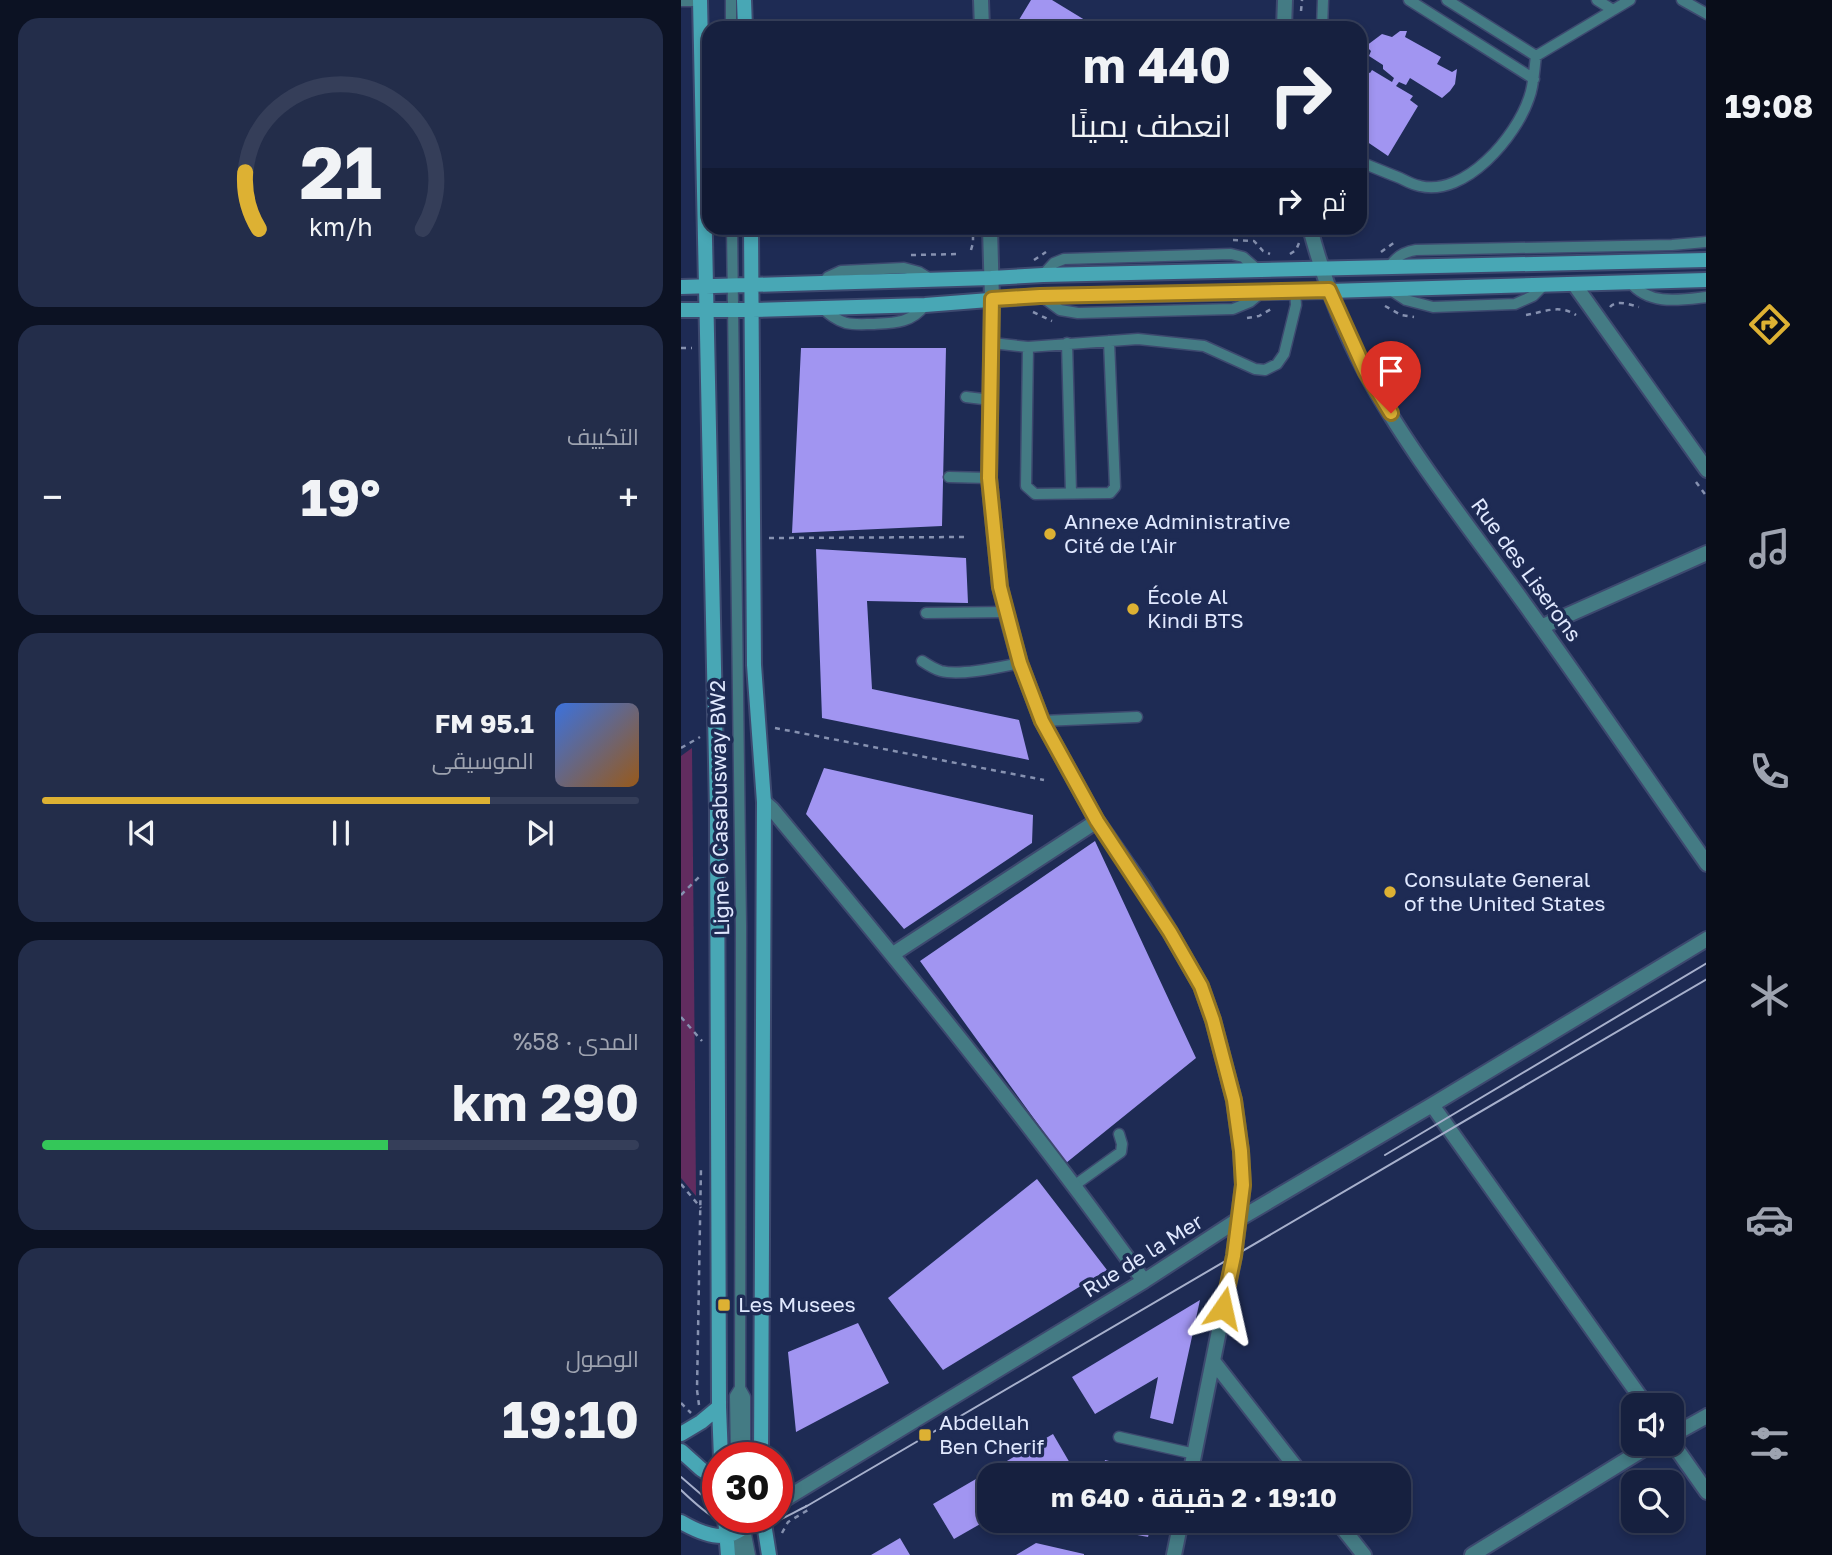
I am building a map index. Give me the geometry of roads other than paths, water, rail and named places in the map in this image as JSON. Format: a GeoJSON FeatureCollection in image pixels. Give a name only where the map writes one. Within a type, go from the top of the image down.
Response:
{"type":"FeatureCollection","features":[{"type":"Feature","properties":{"kind":"main road"},"geometry":{"type":"LineString","coordinates":[[700,0],[702,95]]}},
{"type":"Feature","properties":{"kind":"main road"},"geometry":{"type":"LineString","coordinates":[[744,0],[745,21]]}},
{"type":"Feature","properties":{"kind":"main road"},"geometry":{"type":"LineString","coordinates":[[705,235],[718,858],[720,1442]]}},
{"type":"Feature","properties":{"kind":"main road"},"geometry":{"type":"LineString","coordinates":[[750,235],[754,665],[764,802],[761,1442]]}},
{"type":"Feature","properties":{"kind":"main road"},"geometry":{"type":"LineString","coordinates":[[681,286],[1706,260]]}},
{"type":"Feature","properties":{"kind":"main road"},"geometry":{"type":"LineString","coordinates":[[681,310],[925,304],[1040,296],[1262,292],[1296,298],[1329,290],[1706,281]]}},
{"type":"Feature","properties":{"kind":"main road"},"geometry":{"type":"LineString","coordinates":[[681,1434],[719,1407]]}},
{"type":"Feature","properties":{"kind":"main road"},"geometry":{"type":"LineString","coordinates":[[681,1451],[702,1470]]}},
{"type":"Feature","properties":{"kind":"main road"},"geometry":{"type":"LineString","coordinates":[[681,1522],[702,1531]]}},
{"type":"Feature","properties":{"kind":"main road"},"geometry":{"type":"LineString","coordinates":[[728,1555],[736,1533]]}},
{"type":"Feature","properties":{"kind":"main road"},"geometry":{"type":"LineString","coordinates":[[764,1533],[769,1555]]}},
{"type":"Feature","properties":{"kind":"street"},"geometry":{"type":"LineString","coordinates":[[981,0],[982,21]]}},
{"type":"Feature","properties":{"kind":"street"},"geometry":{"type":"LineString","coordinates":[[1284,21],[1285,0]]}},
{"type":"Feature","properties":{"kind":"street"},"geometry":{"type":"LineString","coordinates":[[990,235],[992,343],[989,478],[1000,587],[1020,663],[1042,721],[1097,821],[1170,932],[1201,986],[1234,1100],[1243,1185],[1234,1256],[1193,1463]]}},
{"type":"Feature","properties":{"kind":"street","name":"Rue des Liserons"},"geometry":{"type":"LineString","coordinates":[[1312,235],[1329,290],[1366,372],[1408,441],[1706,864]]}},
{"type":"Feature","properties":{"kind":"street"},"geometry":{"type":"LineString","coordinates":[[1574,284],[1706,470]]}},
{"type":"Feature","properties":{"kind":"street"},"geometry":{"type":"LineString","coordinates":[[1541,627],[1706,553]]}},
{"type":"Feature","properties":{"kind":"street"},"geometry":{"type":"LineString","coordinates":[[764,802],[893,954],[1075,1185],[1144,1281]]}},
{"type":"Feature","properties":{"kind":"street"},"geometry":{"type":"LineString","coordinates":[[893,954],[1097,821]]}},
{"type":"Feature","properties":{"kind":"street","name":"Rue de la Mer"},"geometry":{"type":"LineString","coordinates":[[793,1493],[1144,1281],[1239,1219],[1706,939]]}},
{"type":"Feature","properties":{"kind":"street"},"geometry":{"type":"LineString","coordinates":[[1432,1105],[1637,1393]]}},
{"type":"Feature","properties":{"kind":"street"},"geometry":{"type":"LineString","coordinates":[[1214,1361],[1293,1463]]}},
{"type":"Feature","properties":{"kind":"street"},"geometry":{"type":"LineString","coordinates":[[1684,1429],[1706,1416]]}},
{"type":"Feature","properties":{"kind":"street"},"geometry":{"type":"LineString","coordinates":[[1472,1555],[1633,1456]]}},
{"type":"Feature","properties":{"kind":"street"},"geometry":{"type":"LineString","coordinates":[[1681,1456],[1706,1492]]}},
{"type":"Feature","properties":{"kind":"street"},"geometry":{"type":"LineString","coordinates":[[1174,1555],[1179,1533]]}},
{"type":"Feature","properties":{"kind":"street"},"geometry":{"type":"LineString","coordinates":[[1347,1533],[1364,1555]]}},
{"type":"Feature","properties":{"kind":"lane"},"geometry":{"type":"LineString","coordinates":[[681,1],[700,0]]}},
{"type":"Feature","properties":{"kind":"lane"},"geometry":{"type":"LineString","coordinates":[[731,0],[731,21]]}},
{"type":"Feature","properties":{"kind":"lane"},"geometry":{"type":"LineString","coordinates":[[1322,21],[1323,0]]}},
{"type":"Feature","properties":{"kind":"lane"},"geometry":{"type":"LineString","coordinates":[[1409,0],[1534,79]]}},
{"type":"Feature","properties":{"kind":"lane"},"geometry":{"type":"LineString","coordinates":[[1447,0],[1536,56]]}},
{"type":"Feature","properties":{"kind":"lane"},"geometry":{"type":"LineString","coordinates":[[1597,0],[1613,10]]}},
{"type":"Feature","properties":{"kind":"lane"},"geometry":{"type":"LineString","coordinates":[[1536,56],[1630,0]]}},
{"type":"Feature","properties":{"kind":"lane"},"geometry":{"type":"LineString","coordinates":[[1682,0],[1706,14]]}},
{"type":"Feature","properties":{"kind":"lane"},"geometry":{"type":"LineString","coordinates":[[1367,165],[1420,187],[1450,184],[1475,170],[1498,151],[1516,126],[1529,98],[1536,56]]}},
{"type":"Feature","properties":{"kind":"lane","name":"Ligne 6 Casabusway BW2"},"geometry":{"type":"LineString","coordinates":[[732,235],[741,926],[740,1388],[745,1397],[745,1442]]}},
{"type":"Feature","properties":{"kind":"lane"},"geometry":{"type":"LineString","coordinates":[[1389,268],[1403,253],[1416,250],[1706,242]]}},
{"type":"Feature","properties":{"kind":"lane"},"geometry":{"type":"LineString","coordinates":[[1630,282],[1653,299],[1706,297]]}},
{"type":"Feature","properties":{"kind":"lane"},"geometry":{"type":"LineString","coordinates":[[992,343],[1028,346],[1138,339],[1204,346],[1255,369],[1265,370],[1277,364],[1284,354],[1296,298]]}},
{"type":"Feature","properties":{"kind":"lane"},"geometry":{"type":"LineString","coordinates":[[1028,346],[1026,486],[1035,494],[1110,493],[1115,486],[1109,341]]}},
{"type":"Feature","properties":{"kind":"lane"},"geometry":{"type":"LineString","coordinates":[[1067,343],[1071,493]]}},
{"type":"Feature","properties":{"kind":"lane"},"geometry":{"type":"LineString","coordinates":[[966,397],[991,400]]}},
{"type":"Feature","properties":{"kind":"lane"},"geometry":{"type":"LineString","coordinates":[[949,477],[989,478]]}},
{"type":"Feature","properties":{"kind":"lane"},"geometry":{"type":"LineString","coordinates":[[926,613],[1006,612]]}},
{"type":"Feature","properties":{"kind":"lane"},"geometry":{"type":"LineString","coordinates":[[922,661],[938,671],[956,673],[1020,663]]}},
{"type":"Feature","properties":{"kind":"lane"},"geometry":{"type":"LineString","coordinates":[[1042,721],[1137,717]]}},
{"type":"Feature","properties":{"kind":"lane"},"geometry":{"type":"LineString","coordinates":[[1075,1185],[1121,1152],[1119,1134]]}},
{"type":"Feature","properties":{"kind":"lane","name":"Ligne 6 Casabusway BW2"},"geometry":{"type":"LineString","coordinates":[[736,1442],[735,1396],[740,1388]]}},
{"type":"Feature","properties":{"kind":"lane"},"geometry":{"type":"LineString","coordinates":[[1119,1437],[1195,1454]]}},
{"type":"Feature","properties":{"kind":"lane"},"geometry":{"type":"LineString","coordinates":[[738,1533],[739,1555]]}},
{"type":"Feature","properties":{"kind":"lane"},"geometry":{"type":"LineString","coordinates":[[741,1533],[750,1555]]}},
{"type":"Feature","properties":{"kind":"tram line"},"geometry":{"type":"LineString","coordinates":[[1385,1155],[1707,963]]}},
{"type":"Feature","properties":{"kind":"tram line"},"geometry":{"type":"LineString","coordinates":[[681,1490],[707,1513],[738,1527],[762,1526],[785,1518],[1707,979]]}},
{"type":"Feature","properties":{"kind":"tram line"},"geometry":{"type":"LineString","coordinates":[[681,1477],[702,1495]]}},
{"type":"Feature","properties":{"kind":"place","name":"Annexe Administrative Cité de l'Air"},"geometry":{"type":"Point","coordinates":[1050,534]}},
{"type":"Feature","properties":{"kind":"place","name":"École Al Kindi BTS"},"geometry":{"type":"Point","coordinates":[1133,609]}},
{"type":"Feature","properties":{"kind":"place","name":"Consulate General of the United States"},"geometry":{"type":"Point","coordinates":[1390,892]}},
{"type":"Feature","properties":{"kind":"place","name":"Les Musees"},"geometry":{"type":"Point","coordinates":[724,1305]}},
{"type":"Feature","properties":{"kind":"place","name":"Abdellah Ben Cherif"},"geometry":{"type":"Point","coordinates":[925,1435]}}]}
